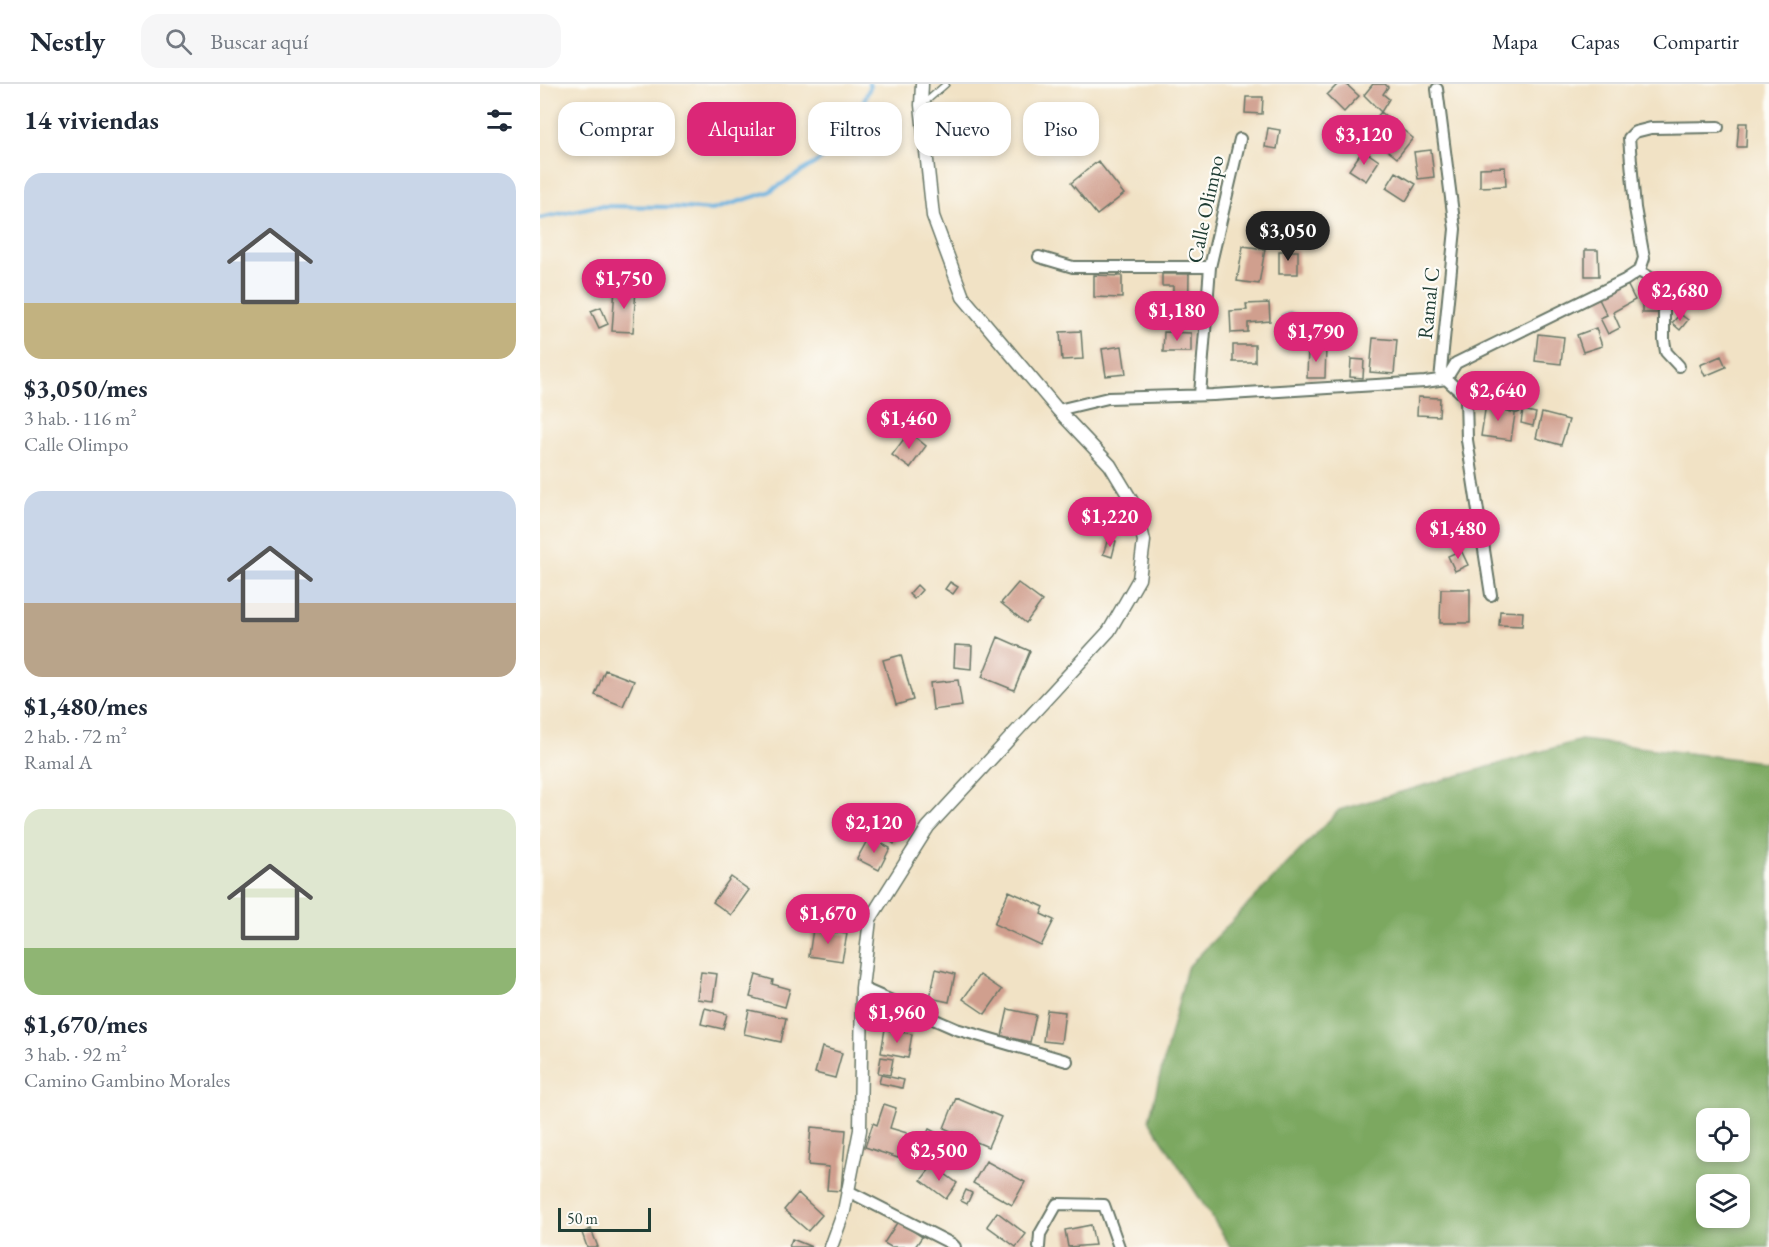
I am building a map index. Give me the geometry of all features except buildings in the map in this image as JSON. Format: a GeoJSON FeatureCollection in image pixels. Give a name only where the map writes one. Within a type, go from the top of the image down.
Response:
{"type":"FeatureCollection","features":[{"type":"Feature","properties":{"kind":"street"},"geometry":{"type":"LineString","coordinates":[[921,102],[922,84]]}},
{"type":"Feature","properties":{"kind":"street","name":"Ramal C"},"geometry":{"type":"LineString","coordinates":[[1437,89],[1455,229],[1443,379]]}},
{"type":"Feature","properties":{"kind":"street"},"geometry":{"type":"LineString","coordinates":[[1443,379],[1456,363],[1639,271],[1644,258],[1635,208],[1629,138],[1635,132],[1651,128],[1719,127]]}},
{"type":"Feature","properties":{"kind":"street","name":"Calle Olimpo"},"geometry":{"type":"LineString","coordinates":[[1200,395],[1210,267],[1240,139]]}},
{"type":"Feature","properties":{"kind":"street"},"geometry":{"type":"LineString","coordinates":[[831,1247],[844,1211],[860,1130],[862,988],[870,919],[928,827],[1108,631],[1139,579],[1144,542],[1137,508],[1110,465],[1058,410],[963,297],[933,216],[927,156]]}},
{"type":"Feature","properties":{"kind":"street"},"geometry":{"type":"LineString","coordinates":[[1039,257],[1073,267],[1210,267]]}},
{"type":"Feature","properties":{"kind":"street"},"geometry":{"type":"LineString","coordinates":[[1639,271],[1664,286],[1666,352],[1679,366]]}},
{"type":"Feature","properties":{"kind":"street"},"geometry":{"type":"LineString","coordinates":[[1058,410],[1108,398],[1200,395],[1443,379],[1466,397],[1474,396],[1516,407]]}},
{"type":"Feature","properties":{"kind":"street"},"geometry":{"type":"LineString","coordinates":[[1466,397],[1467,440],[1491,594]]}},
{"type":"Feature","properties":{"kind":"street"},"geometry":{"type":"LineString","coordinates":[[862,988],[956,1029],[1067,1061]]}},
{"type":"Feature","properties":{"kind":"street"},"geometry":{"type":"LineString","coordinates":[[848,1191],[955,1247]]}},
{"type":"Feature","properties":{"kind":"street"},"geometry":{"type":"LineString","coordinates":[[1039,1247],[1040,1234],[1057,1204],[1104,1205],[1119,1247]]}},
{"type":"Feature","properties":{"kind":"lane"},"geometry":{"type":"LineString","coordinates":[[925,102],[946,84]]}},
{"type":"Feature","properties":{"kind":"green space"},"geometry":{"type":"Polygon","coordinates":[[[1581,740],[1769,763],[1769,1247],[1231,1247],[1149,1120],[1187,968],[1339,810],[1581,740]]]}},
{"type":"Feature","properties":{"kind":"water"},"geometry":{"type":"Polygon","coordinates":[[[1291,313],[1297,315],[1297,322],[1290,332],[1283,331],[1279,324],[1283,315],[1291,313]]]}},
{"type":"Feature","properties":{"kind":"waterway"},"geometry":{"type":"LineString","coordinates":[[540,218],[597,206],[712,210],[769,192],[845,144],[870,87],[869,84]]}}]}
